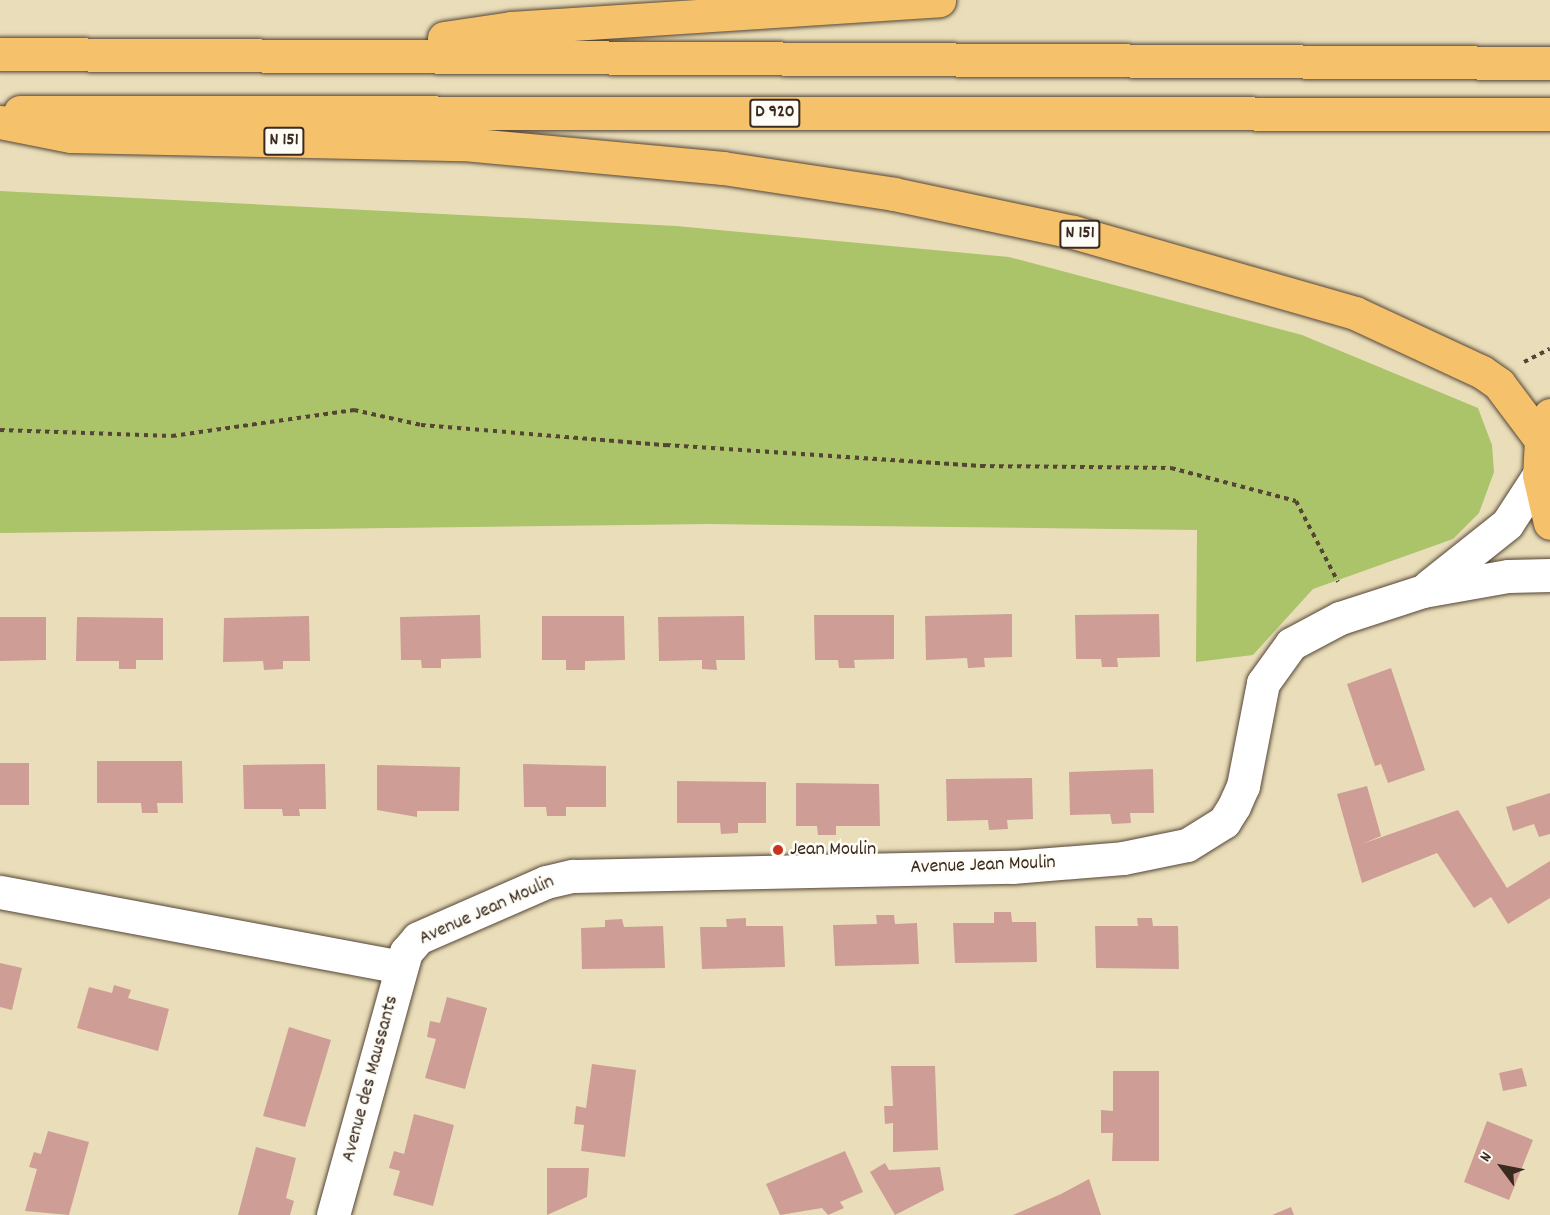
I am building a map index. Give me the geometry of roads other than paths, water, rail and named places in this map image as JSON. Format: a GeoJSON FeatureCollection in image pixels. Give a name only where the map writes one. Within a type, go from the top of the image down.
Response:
{"type":"FeatureCollection","features":[{"type":"Feature","properties":{"kind":"main road"},"geometry":{"type":"LineString","coordinates":[[344,54],[511,28],[939,0]]}},
{"type":"Feature","properties":{"kind":"main road"},"geometry":{"type":"LineString","coordinates":[[0,54],[344,54],[1550,63]]}},
{"type":"Feature","properties":{"kind":"main road","name":"D 920"},"geometry":{"type":"LineString","coordinates":[[0,112],[1550,114]]}},
{"type":"Feature","properties":{"kind":"main road","name":"N 151"},"geometry":{"type":"LineString","coordinates":[[0,122],[71,136],[464,144],[723,168],[894,194],[1073,232],[1355,313],[1482,372],[1499,384],[1546,428]]}},
{"type":"Feature","properties":{"kind":"main road"},"geometry":{"type":"LineString","coordinates":[[1546,428],[1539,475],[1550,523]]}},
{"type":"Feature","properties":{"kind":"street","name":"Avenue Jean Moulin"},"geometry":{"type":"LineString","coordinates":[[1423,591],[1494,538],[1525,502],[1539,475]]}},
{"type":"Feature","properties":{"kind":"street","name":"Avenue Jean Moulin"},"geometry":{"type":"LineString","coordinates":[[0,892],[406,956],[523,891],[573,876],[1012,867],[1123,858],[1187,845],[1224,822],[1234,806],[1244,786],[1263,683],[1274,662],[1311,632],[1423,591],[1508,576],[1550,575]]}},
{"type":"Feature","properties":{"kind":"street","name":"Avenue des Maussants"},"geometry":{"type":"LineString","coordinates":[[333,1215],[406,956]]}},
{"type":"Feature","properties":{"kind":"place","name":"Jean Moulin"},"geometry":{"type":"Point","coordinates":[778,850]}}]}
